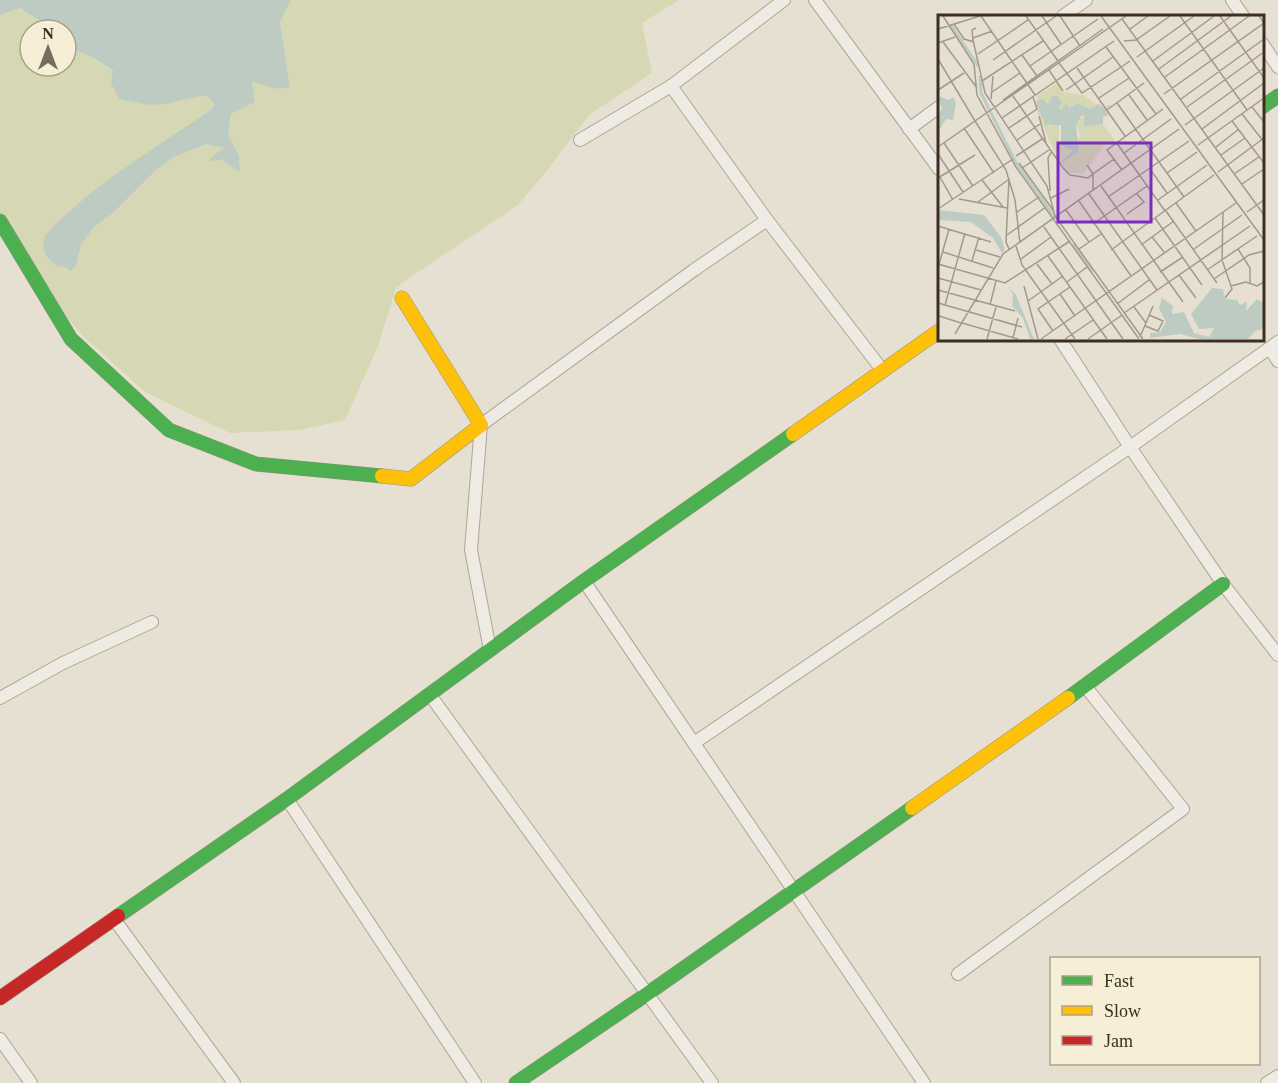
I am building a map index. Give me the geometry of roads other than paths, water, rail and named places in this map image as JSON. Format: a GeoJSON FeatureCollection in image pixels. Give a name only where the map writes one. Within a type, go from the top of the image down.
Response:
{"type":"FeatureCollection","features":[{"type":"Feature","properties":{"kind":"street"},"geometry":{"type":"LineString","coordinates":[[580,140],[671,86],[784,0]]}},
{"type":"Feature","properties":{"kind":"street"},"geometry":{"type":"LineString","coordinates":[[815,0],[938,168]]}},
{"type":"Feature","properties":{"kind":"street"},"geometry":{"type":"LineString","coordinates":[[1064,15],[1086,0]]}},
{"type":"Feature","properties":{"kind":"street"},"geometry":{"type":"LineString","coordinates":[[1232,0],[1242,15]]}},
{"type":"Feature","properties":{"kind":"street"},"geometry":{"type":"LineString","coordinates":[[1263,44],[1278,66]]}},
{"type":"Feature","properties":{"kind":"street"},"geometry":{"type":"LineString","coordinates":[[671,86],[767,220],[883,371]]}},
{"type":"Feature","properties":{"kind":"street"},"geometry":{"type":"LineString","coordinates":[[1263,106],[1278,96]]}},
{"type":"Feature","properties":{"kind":"street"},"geometry":{"type":"LineString","coordinates":[[909,129],[938,108]]}},
{"type":"Feature","properties":{"kind":"street"},"geometry":{"type":"LineString","coordinates":[[0,221],[71,339],[169,430],[256,464],[411,479],[481,425],[694,270],[767,220]]}},
{"type":"Feature","properties":{"kind":"street"},"geometry":{"type":"LineString","coordinates":[[402,298],[481,425],[471,550],[490,650]]}},
{"type":"Feature","properties":{"kind":"street"},"geometry":{"type":"LineString","coordinates":[[0,998],[287,799],[584,581],[938,332]]}},
{"type":"Feature","properties":{"kind":"street"},"geometry":{"type":"LineString","coordinates":[[1061,340],[1223,584],[1278,656]]}},
{"type":"Feature","properties":{"kind":"street"},"geometry":{"type":"LineString","coordinates":[[694,743],[1130,447],[1274,345],[1278,361]]}},
{"type":"Feature","properties":{"kind":"street"},"geometry":{"type":"LineString","coordinates":[[584,581],[924,1083]]}},
{"type":"Feature","properties":{"kind":"street"},"geometry":{"type":"LineString","coordinates":[[516,1083],[647,994],[1085,686],[1223,584]]}},
{"type":"Feature","properties":{"kind":"street"},"geometry":{"type":"LineString","coordinates":[[0,698],[63,663],[152,621]]}},
{"type":"Feature","properties":{"kind":"street"},"geometry":{"type":"LineString","coordinates":[[958,974],[1183,809],[1085,686]]}},
{"type":"Feature","properties":{"kind":"street"},"geometry":{"type":"LineString","coordinates":[[430,695],[712,1083]]}},
{"type":"Feature","properties":{"kind":"street"},"geometry":{"type":"LineString","coordinates":[[287,799],[475,1083]]}},
{"type":"Feature","properties":{"kind":"street"},"geometry":{"type":"LineString","coordinates":[[114,919],[234,1083]]}},
{"type":"Feature","properties":{"kind":"street"},"geometry":{"type":"LineString","coordinates":[[0,1039],[31,1083]]}},
{"type":"Feature","properties":{"kind":"street"},"geometry":{"type":"LineString","coordinates":[[1267,1083],[1278,1076]]}}]}
